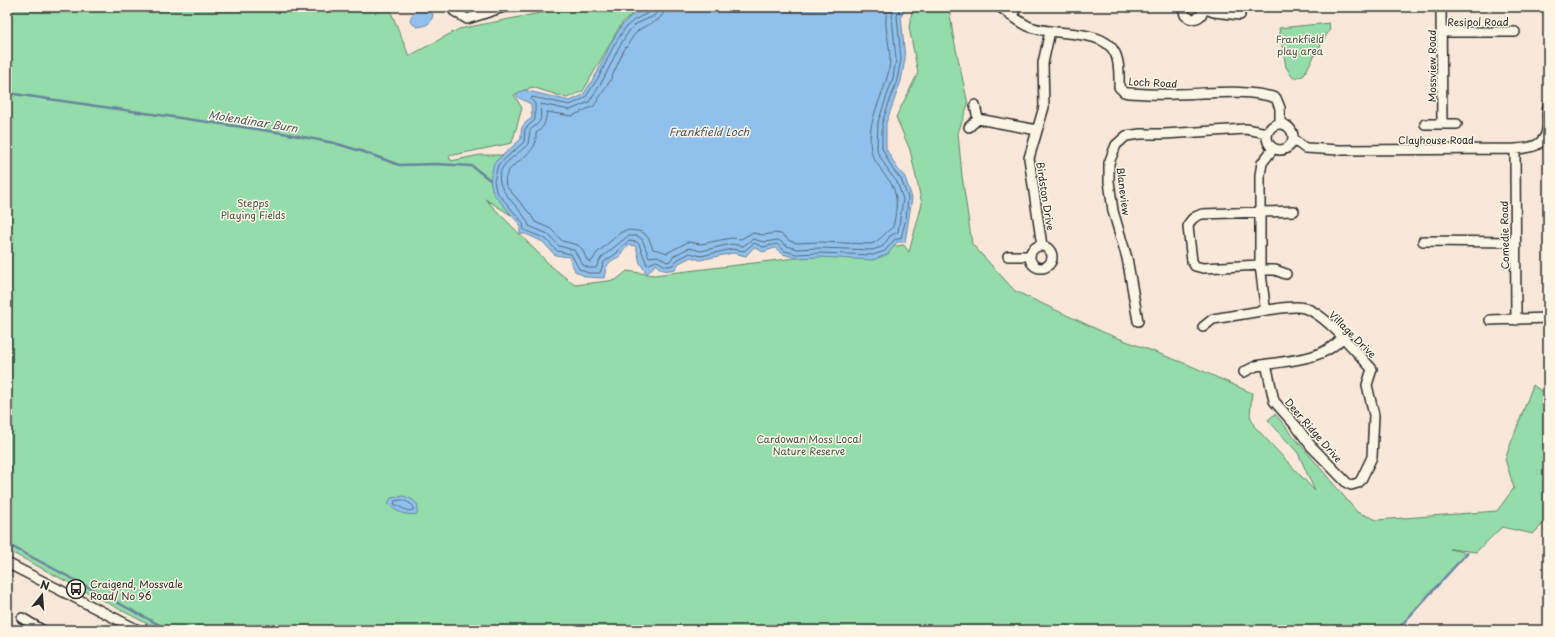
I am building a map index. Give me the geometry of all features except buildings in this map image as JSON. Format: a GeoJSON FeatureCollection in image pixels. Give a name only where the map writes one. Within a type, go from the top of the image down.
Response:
{"type":"FeatureCollection","features":[{"type":"Feature","properties":{"kind":"street"},"geometry":{"type":"LineString","coordinates":[[453,7],[454,11],[467,19],[504,7],[512,7]]}},
{"type":"Feature","properties":{"kind":"street","name":"Loch Road"},"geometry":{"type":"LineString","coordinates":[[1000,7],[1011,16],[1028,26],[1050,31],[1087,35],[1107,42],[1115,53],[1118,65],[1119,86],[1128,94],[1228,92],[1266,95],[1276,98],[1280,108],[1280,123]]}},
{"type":"Feature","properties":{"kind":"street"},"geometry":{"type":"LineString","coordinates":[[1011,16],[1017,7]]}},
{"type":"Feature","properties":{"kind":"street"},"geometry":{"type":"LineString","coordinates":[[1183,7],[1185,15],[1190,19],[1200,17],[1203,7],[1214,12],[1240,15]]}},
{"type":"Feature","properties":{"kind":"street","name":"Mossview Road"},"geometry":{"type":"LineString","coordinates":[[1441,7],[1442,124]]}},
{"type":"Feature","properties":{"kind":"street","name":"Birdston Drive"},"geometry":{"type":"LineString","coordinates":[[1030,256],[1032,263],[1038,267],[1045,267],[1052,259],[1051,252],[1046,247],[1042,246],[1029,158],[1044,107],[1043,63],[1050,31]]}},
{"type":"Feature","properties":{"kind":"street","name":"Resipol Road"},"geometry":{"type":"LineString","coordinates":[[1442,32],[1515,32]]}},
{"type":"Feature","properties":{"kind":"street"},"geometry":{"type":"LineString","coordinates":[[975,105],[978,119]]}},
{"type":"Feature","properties":{"kind":"street","name":"Clayhouse Road"},"geometry":{"type":"LineString","coordinates":[[1294,140],[1305,148],[1339,150],[1515,149],[1534,147],[1543,139],[1547,130],[1548,106]]}},
{"type":"Feature","properties":{"kind":"street"},"geometry":{"type":"LineString","coordinates":[[978,119],[1037,130]]}},
{"type":"Feature","properties":{"kind":"street"},"geometry":{"type":"LineString","coordinates":[[969,127],[978,119]]}},
{"type":"Feature","properties":{"kind":"street"},"geometry":{"type":"LineString","coordinates":[[1280,123],[1290,128],[1294,133],[1294,140],[1290,146],[1284,150],[1273,149],[1268,142],[1267,133],[1275,124],[1280,123]]}},
{"type":"Feature","properties":{"kind":"street"},"geometry":{"type":"LineString","coordinates":[[1425,124],[1456,124]]}},
{"type":"Feature","properties":{"kind":"street","name":"Blaneview"},"geometry":{"type":"LineString","coordinates":[[1138,321],[1127,258],[1113,211],[1109,180],[1109,163],[1116,145],[1126,136],[1140,134],[1246,129],[1267,133]]}},
{"type":"Feature","properties":{"kind":"street"},"geometry":{"type":"LineString","coordinates":[[1267,310],[1264,306],[1261,268],[1261,168],[1262,163],[1273,149]]}},
{"type":"Feature","properties":{"kind":"street","name":"Comedie Road"},"geometry":{"type":"LineString","coordinates":[[1515,149],[1516,320]]}},
{"type":"Feature","properties":{"kind":"street"},"geometry":{"type":"LineString","coordinates":[[1286,274],[1275,270],[1261,268],[1203,268],[1195,266],[1192,261],[1188,227],[1189,222],[1193,217],[1202,214],[1294,210]]}},
{"type":"Feature","properties":{"kind":"street"},"geometry":{"type":"LineString","coordinates":[[1423,241],[1516,242]]}},
{"type":"Feature","properties":{"kind":"street"},"geometry":{"type":"LineString","coordinates":[[1008,256],[1030,256],[1035,247],[1042,246]]}},
{"type":"Feature","properties":{"kind":"street","name":"Village Drive"},"geometry":{"type":"LineString","coordinates":[[1203,327],[1213,319],[1267,310],[1303,307],[1313,311],[1324,319],[1372,369],[1367,385],[1374,415],[1372,457],[1361,480],[1355,485]]}},
{"type":"Feature","properties":{"kind":"street"},"geometry":{"type":"LineString","coordinates":[[1490,320],[1548,318]]}},
{"type":"Feature","properties":{"kind":"street"},"geometry":{"type":"LineString","coordinates":[[1244,372],[1256,366],[1316,356],[1336,346],[1342,338]]}},
{"type":"Feature","properties":{"kind":"street","name":"Deer Ridge Drive"},"geometry":{"type":"LineString","coordinates":[[1268,364],[1267,372],[1274,401],[1323,460],[1347,483],[1355,485]]}},
{"type":"Feature","properties":{"kind":"street"},"geometry":{"type":"LineString","coordinates":[[7,563],[138,630]]}},
{"type":"Feature","properties":{"kind":"street"},"geometry":{"type":"LineString","coordinates":[[22,618],[42,630]]}},
{"type":"Feature","properties":{"kind":"green space","name":"Cardowan Moss Local Nature Reserve"},"geometry":{"type":"Polygon","coordinates":[[[7,7],[389,7],[409,56],[459,29],[550,11],[556,7],[640,7],[622,23],[583,91],[567,98],[532,87],[514,95],[522,108],[512,143],[449,156],[451,161],[480,155],[503,155],[494,163],[506,208],[511,215],[485,199],[552,267],[575,285],[616,280],[627,271],[654,275],[904,245],[909,252],[922,204],[910,150],[896,117],[918,73],[909,27],[913,7],[949,7],[953,35],[968,104],[958,133],[962,176],[972,244],[1015,291],[1105,333],[1189,365],[1252,393],[1250,415],[1254,426],[1315,491],[1298,453],[1268,420],[1275,414],[1357,512],[1377,520],[1497,511],[1514,488],[1505,459],[1533,385],[1548,396],[1548,519],[1533,534],[1502,527],[1476,552],[1450,549],[1467,553],[1397,630],[159,630],[7,550],[7,7]]]}},
{"type":"Feature","properties":{"kind":"green space","name":"Frankfield play area"},"geometry":{"type":"Polygon","coordinates":[[[1329,23],[1330,29],[1303,76],[1293,78],[1286,67],[1279,28],[1329,23]]]}},
{"type":"Feature","properties":{"kind":"water","name":"Frankfield Loch"},"geometry":{"type":"Polygon","coordinates":[[[650,7],[905,7],[901,16],[905,59],[901,81],[886,123],[886,149],[897,168],[905,177],[912,198],[905,242],[897,242],[888,254],[873,260],[819,257],[796,258],[783,254],[775,248],[763,252],[754,247],[746,256],[733,253],[700,260],[691,257],[679,263],[675,269],[662,270],[656,264],[647,274],[640,263],[636,246],[630,245],[622,251],[621,256],[608,264],[604,278],[586,277],[575,271],[569,257],[555,255],[543,242],[526,234],[520,234],[520,225],[493,193],[490,180],[494,163],[521,139],[522,127],[532,118],[531,104],[517,97],[517,93],[524,90],[570,101],[583,95],[597,73],[611,43],[622,25],[631,16],[650,7]]]}},
{"type":"Feature","properties":{"kind":"water"},"geometry":{"type":"Polygon","coordinates":[[[427,8],[433,14],[428,24],[417,27],[410,22],[411,16],[415,12],[427,8]]]}},
{"type":"Feature","properties":{"kind":"water"},"geometry":{"type":"Polygon","coordinates":[[[404,496],[413,500],[418,505],[417,514],[401,513],[388,504],[391,498],[404,496]]]}},
{"type":"Feature","properties":{"kind":"waterway","name":"Molendinar Burn"},"geometry":{"type":"LineString","coordinates":[[7,93],[283,133],[334,143],[399,165],[436,164],[472,166],[490,180]]}},
{"type":"Feature","properties":{"kind":"waterway"},"geometry":{"type":"LineString","coordinates":[[7,544],[169,630]]}},
{"type":"Feature","properties":{"kind":"waterway"},"geometry":{"type":"LineString","coordinates":[[1397,630],[1467,553]]}},
{"type":"Feature","properties":{"kind":"place","name":"Craigend, Mossvale Road/ No 96"},"geometry":{"type":"Point","coordinates":[76,589]}},
{"type":"Feature","properties":{"kind":"park label","name":"Stepps Playing Fields"},"geometry":{"type":"Point","coordinates":[253,208]}}]}
